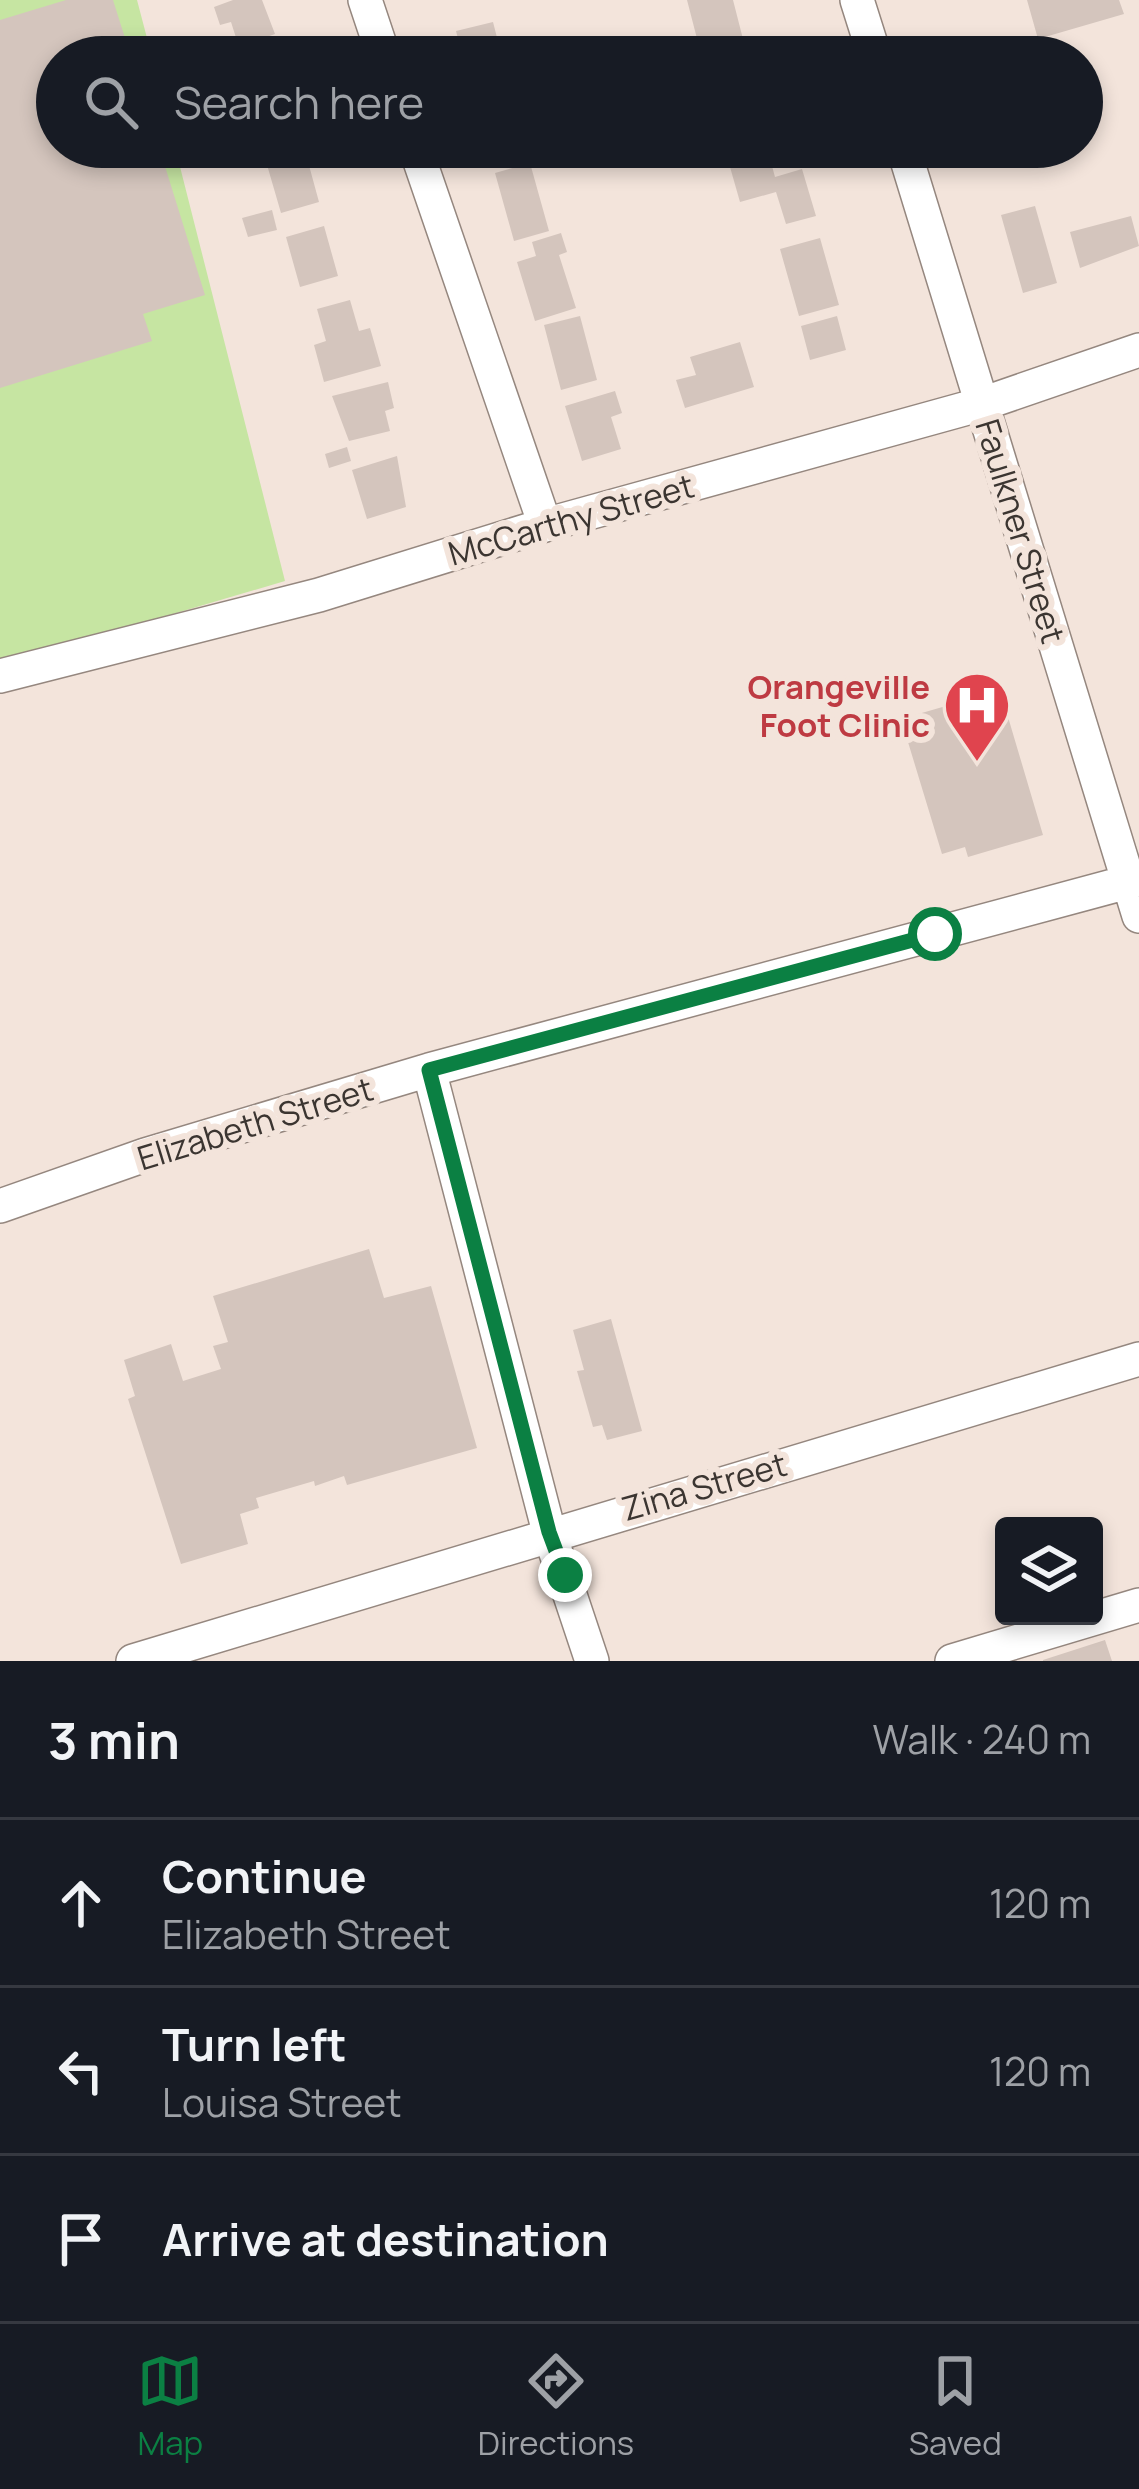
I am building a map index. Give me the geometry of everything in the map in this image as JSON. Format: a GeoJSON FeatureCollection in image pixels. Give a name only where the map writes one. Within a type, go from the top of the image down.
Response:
{"type":"FeatureCollection","features":[{"type":"Feature","properties":{"kind":"street"},"geometry":{"type":"LineString","coordinates":[[365,0],[377,36]]}},
{"type":"Feature","properties":{"kind":"street"},"geometry":{"type":"LineString","coordinates":[[857,0],[868,36]]}},
{"type":"Feature","properties":{"kind":"street"},"geometry":{"type":"LineString","coordinates":[[422,168],[545,525]]}},
{"type":"Feature","properties":{"kind":"street","name":"Faulkner Street"},"geometry":{"type":"LineString","coordinates":[[909,168],[1134,880],[1139,916]]}},
{"type":"Feature","properties":{"kind":"street","name":"McCarthy Street"},"geometry":{"type":"LineString","coordinates":[[0,676],[320,595],[545,525],[982,404],[1139,350]]}},
{"type":"Feature","properties":{"kind":"street","name":"Elizabeth Street"},"geometry":{"type":"LineString","coordinates":[[0,1206],[145,1155],[429,1070],[1134,880]]}},
{"type":"Feature","properties":{"kind":"street"},"geometry":{"type":"LineString","coordinates":[[429,1070],[549,1532],[592,1661]]}},
{"type":"Feature","properties":{"kind":"street","name":"Zina Street"},"geometry":{"type":"LineString","coordinates":[[133,1661],[549,1532],[1139,1359]]}},
{"type":"Feature","properties":{"kind":"street"},"geometry":{"type":"LineString","coordinates":[[952,1661],[1139,1605]]}},
{"type":"Feature","properties":{"kind":"green space"},"geometry":{"type":"Polygon","coordinates":[[[0,0],[137,0],[146,36],[36,36],[36,168],[180,168],[285,581],[0,665],[0,0]]]}},
{"type":"Feature","properties":{"kind":"building"},"geometry":{"type":"Polygon","coordinates":[[[66,0],[113,0],[124,36],[36,36],[36,168],[166,168],[205,295],[143,314],[152,341],[0,388],[0,20],[66,0]]]}},
{"type":"Feature","properties":{"kind":"building"},"geometry":{"type":"Polygon","coordinates":[[[233,0],[262,0],[275,34],[235,36],[231,22],[220,25],[214,7],[233,0]]]}},
{"type":"Feature","properties":{"kind":"building"},"geometry":{"type":"Polygon","coordinates":[[[687,0],[733,0],[742,36],[696,36],[687,0]]]}},
{"type":"Feature","properties":{"kind":"building"},"geometry":{"type":"Polygon","coordinates":[[[1027,0],[1119,0],[1124,14],[1048,36],[1037,36],[1027,0]]]}},
{"type":"Feature","properties":{"kind":"building"},"geometry":{"type":"Polygon","coordinates":[[[493,22],[497,36],[457,36],[456,31],[493,22]]]}},
{"type":"Feature","properties":{"kind":"building"},"geometry":{"type":"Polygon","coordinates":[[[268,168],[310,168],[319,202],[281,213],[268,168]]]}},
{"type":"Feature","properties":{"kind":"building"},"geometry":{"type":"Polygon","coordinates":[[[531,168],[549,231],[514,241],[495,173],[531,168]]]}},
{"type":"Feature","properties":{"kind":"building"},"geometry":{"type":"Polygon","coordinates":[[[730,168],[773,168],[775,177],[802,169],[816,216],[786,224],[776,192],[740,202],[730,168]]]}},
{"type":"Feature","properties":{"kind":"building"},"geometry":{"type":"Polygon","coordinates":[[[1035,206],[1057,283],[1023,293],[1001,215],[1035,206]]]}},
{"type":"Feature","properties":{"kind":"building"},"geometry":{"type":"Polygon","coordinates":[[[272,210],[277,230],[248,237],[242,218],[272,210]]]}},
{"type":"Feature","properties":{"kind":"building"},"geometry":{"type":"Polygon","coordinates":[[[1131,216],[1139,246],[1080,268],[1070,232],[1131,216]]]}},
{"type":"Feature","properties":{"kind":"building"},"geometry":{"type":"Polygon","coordinates":[[[324,226],[338,276],[300,287],[286,237],[324,226]]]}},
{"type":"Feature","properties":{"kind":"building"},"geometry":{"type":"Polygon","coordinates":[[[561,233],[567,252],[559,255],[576,308],[535,321],[517,262],[536,256],[532,242],[561,233]]]}},
{"type":"Feature","properties":{"kind":"building"},"geometry":{"type":"Polygon","coordinates":[[[820,238],[839,305],[799,316],[780,249],[820,238]]]}},
{"type":"Feature","properties":{"kind":"building"},"geometry":{"type":"Polygon","coordinates":[[[350,300],[359,331],[370,328],[381,366],[324,382],[314,345],[326,341],[317,309],[350,300]]]}},
{"type":"Feature","properties":{"kind":"building"},"geometry":{"type":"Polygon","coordinates":[[[580,316],[597,380],[561,390],[544,325],[580,316]]]}},
{"type":"Feature","properties":{"kind":"building"},"geometry":{"type":"Polygon","coordinates":[[[837,316],[846,350],[810,360],[801,326],[837,316]]]}},
{"type":"Feature","properties":{"kind":"building"},"geometry":{"type":"Polygon","coordinates":[[[740,342],[754,387],[685,408],[676,380],[696,375],[690,357],[740,342]]]}},
{"type":"Feature","properties":{"kind":"building"},"geometry":{"type":"Polygon","coordinates":[[[388,382],[394,408],[385,411],[390,431],[349,441],[332,396],[388,382]]]}},
{"type":"Feature","properties":{"kind":"building"},"geometry":{"type":"Polygon","coordinates":[[[615,391],[622,413],[611,417],[621,449],[582,461],[565,406],[615,391]]]}},
{"type":"Feature","properties":{"kind":"building"},"geometry":{"type":"Polygon","coordinates":[[[347,447],[351,461],[329,468],[325,454],[347,447]]]}},
{"type":"Feature","properties":{"kind":"building"},"geometry":{"type":"Polygon","coordinates":[[[397,456],[406,507],[367,519],[352,470],[397,456]]]}},
{"type":"Feature","properties":{"kind":"building"},"geometry":{"type":"Polygon","coordinates":[[[977,697],[980,707],[1003,700],[1043,835],[968,857],[965,847],[942,854],[901,719],[977,697]]]}},
{"type":"Feature","properties":{"kind":"building"},"geometry":{"type":"Polygon","coordinates":[[[369,1249],[384,1298],[431,1286],[477,1448],[347,1485],[344,1476],[256,1498],[259,1508],[240,1514],[248,1544],[181,1564],[128,1399],[135,1396],[124,1360],[171,1344],[183,1381],[221,1369],[213,1346],[228,1342],[213,1296],[369,1249]]]}},
{"type":"Feature","properties":{"kind":"building"},"geometry":{"type":"Polygon","coordinates":[[[611,1319],[642,1431],[607,1440],[602,1425],[593,1427],[577,1371],[584,1370],[573,1330],[611,1319]]]}},
{"type":"Feature","properties":{"kind":"building"},"geometry":{"type":"Polygon","coordinates":[[[1105,1640],[1112,1661],[1043,1661],[1043,1660],[1105,1640]]]}},
{"type":"Feature","properties":{"kind":"place","name":"Orangeville Foot Clinic"},"geometry":{"type":"Point","coordinates":[977,764]}},
{"type":"Feature","properties":{"kind":"route"},"geometry":{"type":"LineString","coordinates":[[565,1575],[549,1532],[429,1070],[935,934]]}}]}
